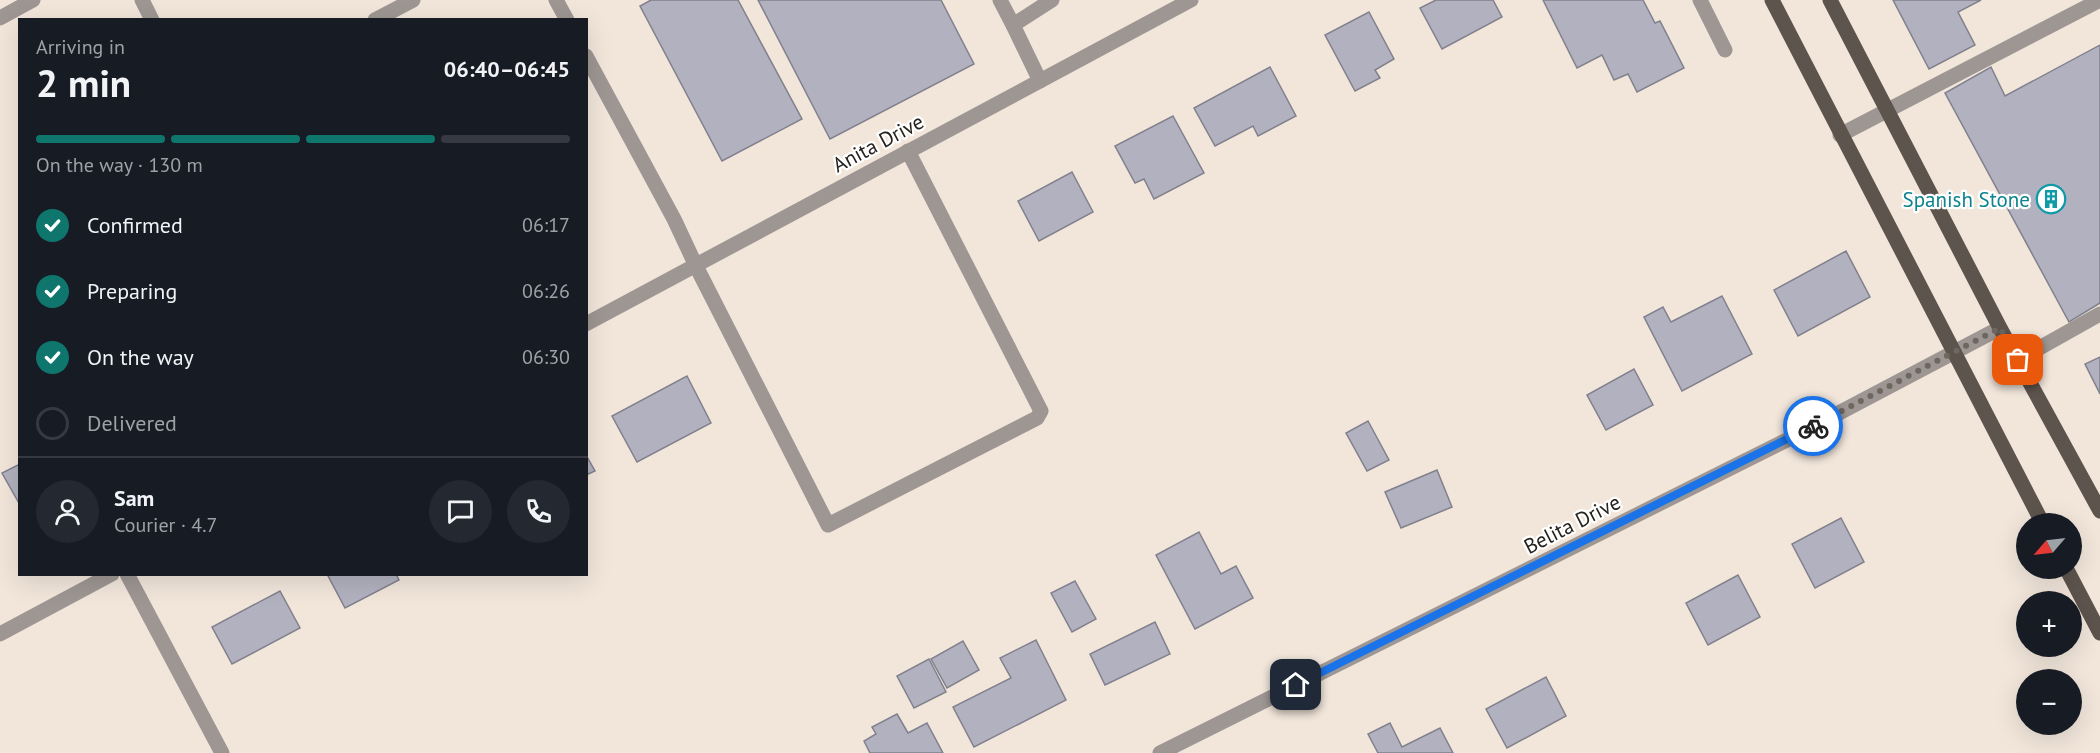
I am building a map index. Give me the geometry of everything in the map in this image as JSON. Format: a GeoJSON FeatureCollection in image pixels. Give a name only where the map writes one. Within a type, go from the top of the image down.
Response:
{"type":"FeatureCollection","features":[{"type":"Feature","properties":{"kind":"main road"},"geometry":{"type":"LineString","coordinates":[[1772,0],[2037,513]]}},
{"type":"Feature","properties":{"kind":"main road"},"geometry":{"type":"LineString","coordinates":[[1830,0],[2000,328],[2100,511]]}},
{"type":"Feature","properties":{"kind":"main road"},"geometry":{"type":"LineString","coordinates":[[2072,579],[2100,633]]}},
{"type":"Feature","properties":{"kind":"street"},"geometry":{"type":"LineString","coordinates":[[0,18],[33,0]]}},
{"type":"Feature","properties":{"kind":"street"},"geometry":{"type":"LineString","coordinates":[[142,0],[151,18]]}},
{"type":"Feature","properties":{"kind":"street"},"geometry":{"type":"LineString","coordinates":[[379,18],[413,0]]}},
{"type":"Feature","properties":{"kind":"street"},"geometry":{"type":"LineString","coordinates":[[556,0],[566,18]]}},
{"type":"Feature","properties":{"kind":"street"},"geometry":{"type":"LineString","coordinates":[[1000,0],[1040,81]]}},
{"type":"Feature","properties":{"kind":"street"},"geometry":{"type":"LineString","coordinates":[[1012,25],[1052,0]]}},
{"type":"Feature","properties":{"kind":"street","name":"Anita Drive"},"geometry":{"type":"LineString","coordinates":[[588,323],[1191,0]]}},
{"type":"Feature","properties":{"kind":"street"},"geometry":{"type":"LineString","coordinates":[[1700,0],[1725,50]]}},
{"type":"Feature","properties":{"kind":"street"},"geometry":{"type":"LineString","coordinates":[[1840,135],[2100,0]]}},
{"type":"Feature","properties":{"kind":"street"},"geometry":{"type":"LineString","coordinates":[[588,60],[674,219],[828,525],[1037,418],[1041,411],[908,151]]}},
{"type":"Feature","properties":{"kind":"street"},"geometry":{"type":"LineString","coordinates":[[2018,360],[2100,314]]}},
{"type":"Feature","properties":{"kind":"street","name":"Belita Drive"},"geometry":{"type":"LineString","coordinates":[[1160,753],[1798,434],[2000,328]]}},
{"type":"Feature","properties":{"kind":"street"},"geometry":{"type":"LineString","coordinates":[[0,634],[108,576]]}},
{"type":"Feature","properties":{"kind":"street"},"geometry":{"type":"LineString","coordinates":[[128,576],[222,753]]}},
{"type":"Feature","properties":{"kind":"building"},"geometry":{"type":"Polygon","coordinates":[[[651,0],[738,0],[802,119],[722,161],[640,6],[651,0]]]}},
{"type":"Feature","properties":{"kind":"building"},"geometry":{"type":"Polygon","coordinates":[[[758,0],[941,0],[974,64],[830,139],[758,0]]]}},
{"type":"Feature","properties":{"kind":"building"},"geometry":{"type":"Polygon","coordinates":[[[1436,0],[1493,0],[1502,17],[1442,49],[1420,8],[1436,0]]]}},
{"type":"Feature","properties":{"kind":"building"},"geometry":{"type":"Polygon","coordinates":[[[1543,0],[1643,0],[1655,23],[1660,21],[1684,68],[1637,92],[1628,74],[1614,80],[1602,55],[1577,68],[1543,0]]]}},
{"type":"Feature","properties":{"kind":"building"},"geometry":{"type":"Polygon","coordinates":[[[1893,0],[1981,0],[1958,12],[1975,45],[1929,69],[1893,0]]]}},
{"type":"Feature","properties":{"kind":"building"},"geometry":{"type":"Polygon","coordinates":[[[1369,12],[1394,59],[1375,70],[1380,78],[1355,91],[1325,35],[1369,12]]]}},
{"type":"Feature","properties":{"kind":"building","name":"Spanish Stone"},"geometry":{"type":"Polygon","coordinates":[[[2100,45],[2100,303],[2069,322],[1945,93],[1991,67],[2005,96],[2100,45]]]}},
{"type":"Feature","properties":{"kind":"building"},"geometry":{"type":"Polygon","coordinates":[[[1270,67],[1296,116],[1258,136],[1253,126],[1215,146],[1194,108],[1270,67]]]}},
{"type":"Feature","properties":{"kind":"building"},"geometry":{"type":"Polygon","coordinates":[[[1173,116],[1204,173],[1154,199],[1144,179],[1135,183],[1115,146],[1173,116]]]}},
{"type":"Feature","properties":{"kind":"building"},"geometry":{"type":"Polygon","coordinates":[[[1072,172],[1093,212],[1039,241],[1018,201],[1072,172]]]}},
{"type":"Feature","properties":{"kind":"building"},"geometry":{"type":"Polygon","coordinates":[[[1846,251],[1870,297],[1798,336],[1774,290],[1846,251]]]}},
{"type":"Feature","properties":{"kind":"building"},"geometry":{"type":"Polygon","coordinates":[[[1722,296],[1752,354],[1682,391],[1644,317],[1663,307],[1671,322],[1722,296]]]}},
{"type":"Feature","properties":{"kind":"building"},"geometry":{"type":"Polygon","coordinates":[[[2100,357],[2100,394],[2085,364],[2100,357]]]}},
{"type":"Feature","properties":{"kind":"building"},"geometry":{"type":"Polygon","coordinates":[[[1634,369],[1653,405],[1606,430],[1587,395],[1634,369]]]}},
{"type":"Feature","properties":{"kind":"building"},"geometry":{"type":"Polygon","coordinates":[[[687,376],[711,423],[637,462],[612,416],[687,376]]]}},
{"type":"Feature","properties":{"kind":"building"},"geometry":{"type":"Polygon","coordinates":[[[1368,421],[1389,460],[1367,471],[1346,433],[1368,421]]]}},
{"type":"Feature","properties":{"kind":"building"},"geometry":{"type":"Polygon","coordinates":[[[588,459],[595,471],[588,474],[588,459]]]}},
{"type":"Feature","properties":{"kind":"building"},"geometry":{"type":"Polygon","coordinates":[[[18,465],[18,501],[2,473],[18,465]]]}},
{"type":"Feature","properties":{"kind":"building"},"geometry":{"type":"Polygon","coordinates":[[[1437,470],[1452,507],[1401,528],[1385,492],[1437,470]]]}},
{"type":"Feature","properties":{"kind":"building"},"geometry":{"type":"Polygon","coordinates":[[[1841,518],[1864,562],[1815,588],[1792,544],[1841,518]]]}},
{"type":"Feature","properties":{"kind":"building"},"geometry":{"type":"Polygon","coordinates":[[[1199,532],[1221,574],[1236,566],[1253,598],[1195,629],[1156,555],[1199,532]]]}},
{"type":"Feature","properties":{"kind":"building"},"geometry":{"type":"Polygon","coordinates":[[[1738,575],[1760,617],[1708,645],[1686,603],[1738,575]]]}},
{"type":"Feature","properties":{"kind":"building"},"geometry":{"type":"Polygon","coordinates":[[[328,576],[397,576],[399,580],[345,608],[328,576]]]}},
{"type":"Feature","properties":{"kind":"building"},"geometry":{"type":"Polygon","coordinates":[[[1075,581],[1096,619],[1072,632],[1051,593],[1075,581]]]}},
{"type":"Feature","properties":{"kind":"building"},"geometry":{"type":"Polygon","coordinates":[[[280,591],[300,628],[232,664],[212,627],[280,591]]]}},
{"type":"Feature","properties":{"kind":"building"},"geometry":{"type":"Polygon","coordinates":[[[1155,622],[1170,654],[1105,685],[1090,654],[1155,622]]]}},
{"type":"Feature","properties":{"kind":"building"},"geometry":{"type":"Polygon","coordinates":[[[1036,640],[1066,700],[974,747],[953,707],[1011,678],[1000,658],[1036,640]]]}},
{"type":"Feature","properties":{"kind":"building"},"geometry":{"type":"Polygon","coordinates":[[[963,641],[979,670],[947,688],[931,659],[963,641]]]}},
{"type":"Feature","properties":{"kind":"building"},"geometry":{"type":"Polygon","coordinates":[[[929,659],[946,692],[914,708],[897,676],[929,659]]]}},
{"type":"Feature","properties":{"kind":"building"},"geometry":{"type":"Polygon","coordinates":[[[1546,677],[1566,716],[1507,748],[1486,709],[1546,677]]]}},
{"type":"Feature","properties":{"kind":"building"},"geometry":{"type":"Polygon","coordinates":[[[897,714],[908,733],[927,723],[943,753],[870,753],[864,741],[876,734],[872,727],[897,714]]]}},
{"type":"Feature","properties":{"kind":"building"},"geometry":{"type":"Polygon","coordinates":[[[1390,723],[1402,747],[1440,728],[1453,753],[1378,753],[1368,734],[1390,723]]]}},
{"type":"Feature","properties":{"kind":"way so far"},"geometry":{"type":"LineString","coordinates":[[1813,426],[2000,328],[2018,360]]}},
{"type":"Feature","properties":{"kind":"place","name":"Spanish Stone"},"geometry":{"type":"Point","coordinates":[2051,199]}},
{"type":"Feature","properties":{"kind":"route"},"geometry":{"type":"LineString","coordinates":[[1296,685],[1813,426]]}}]}
